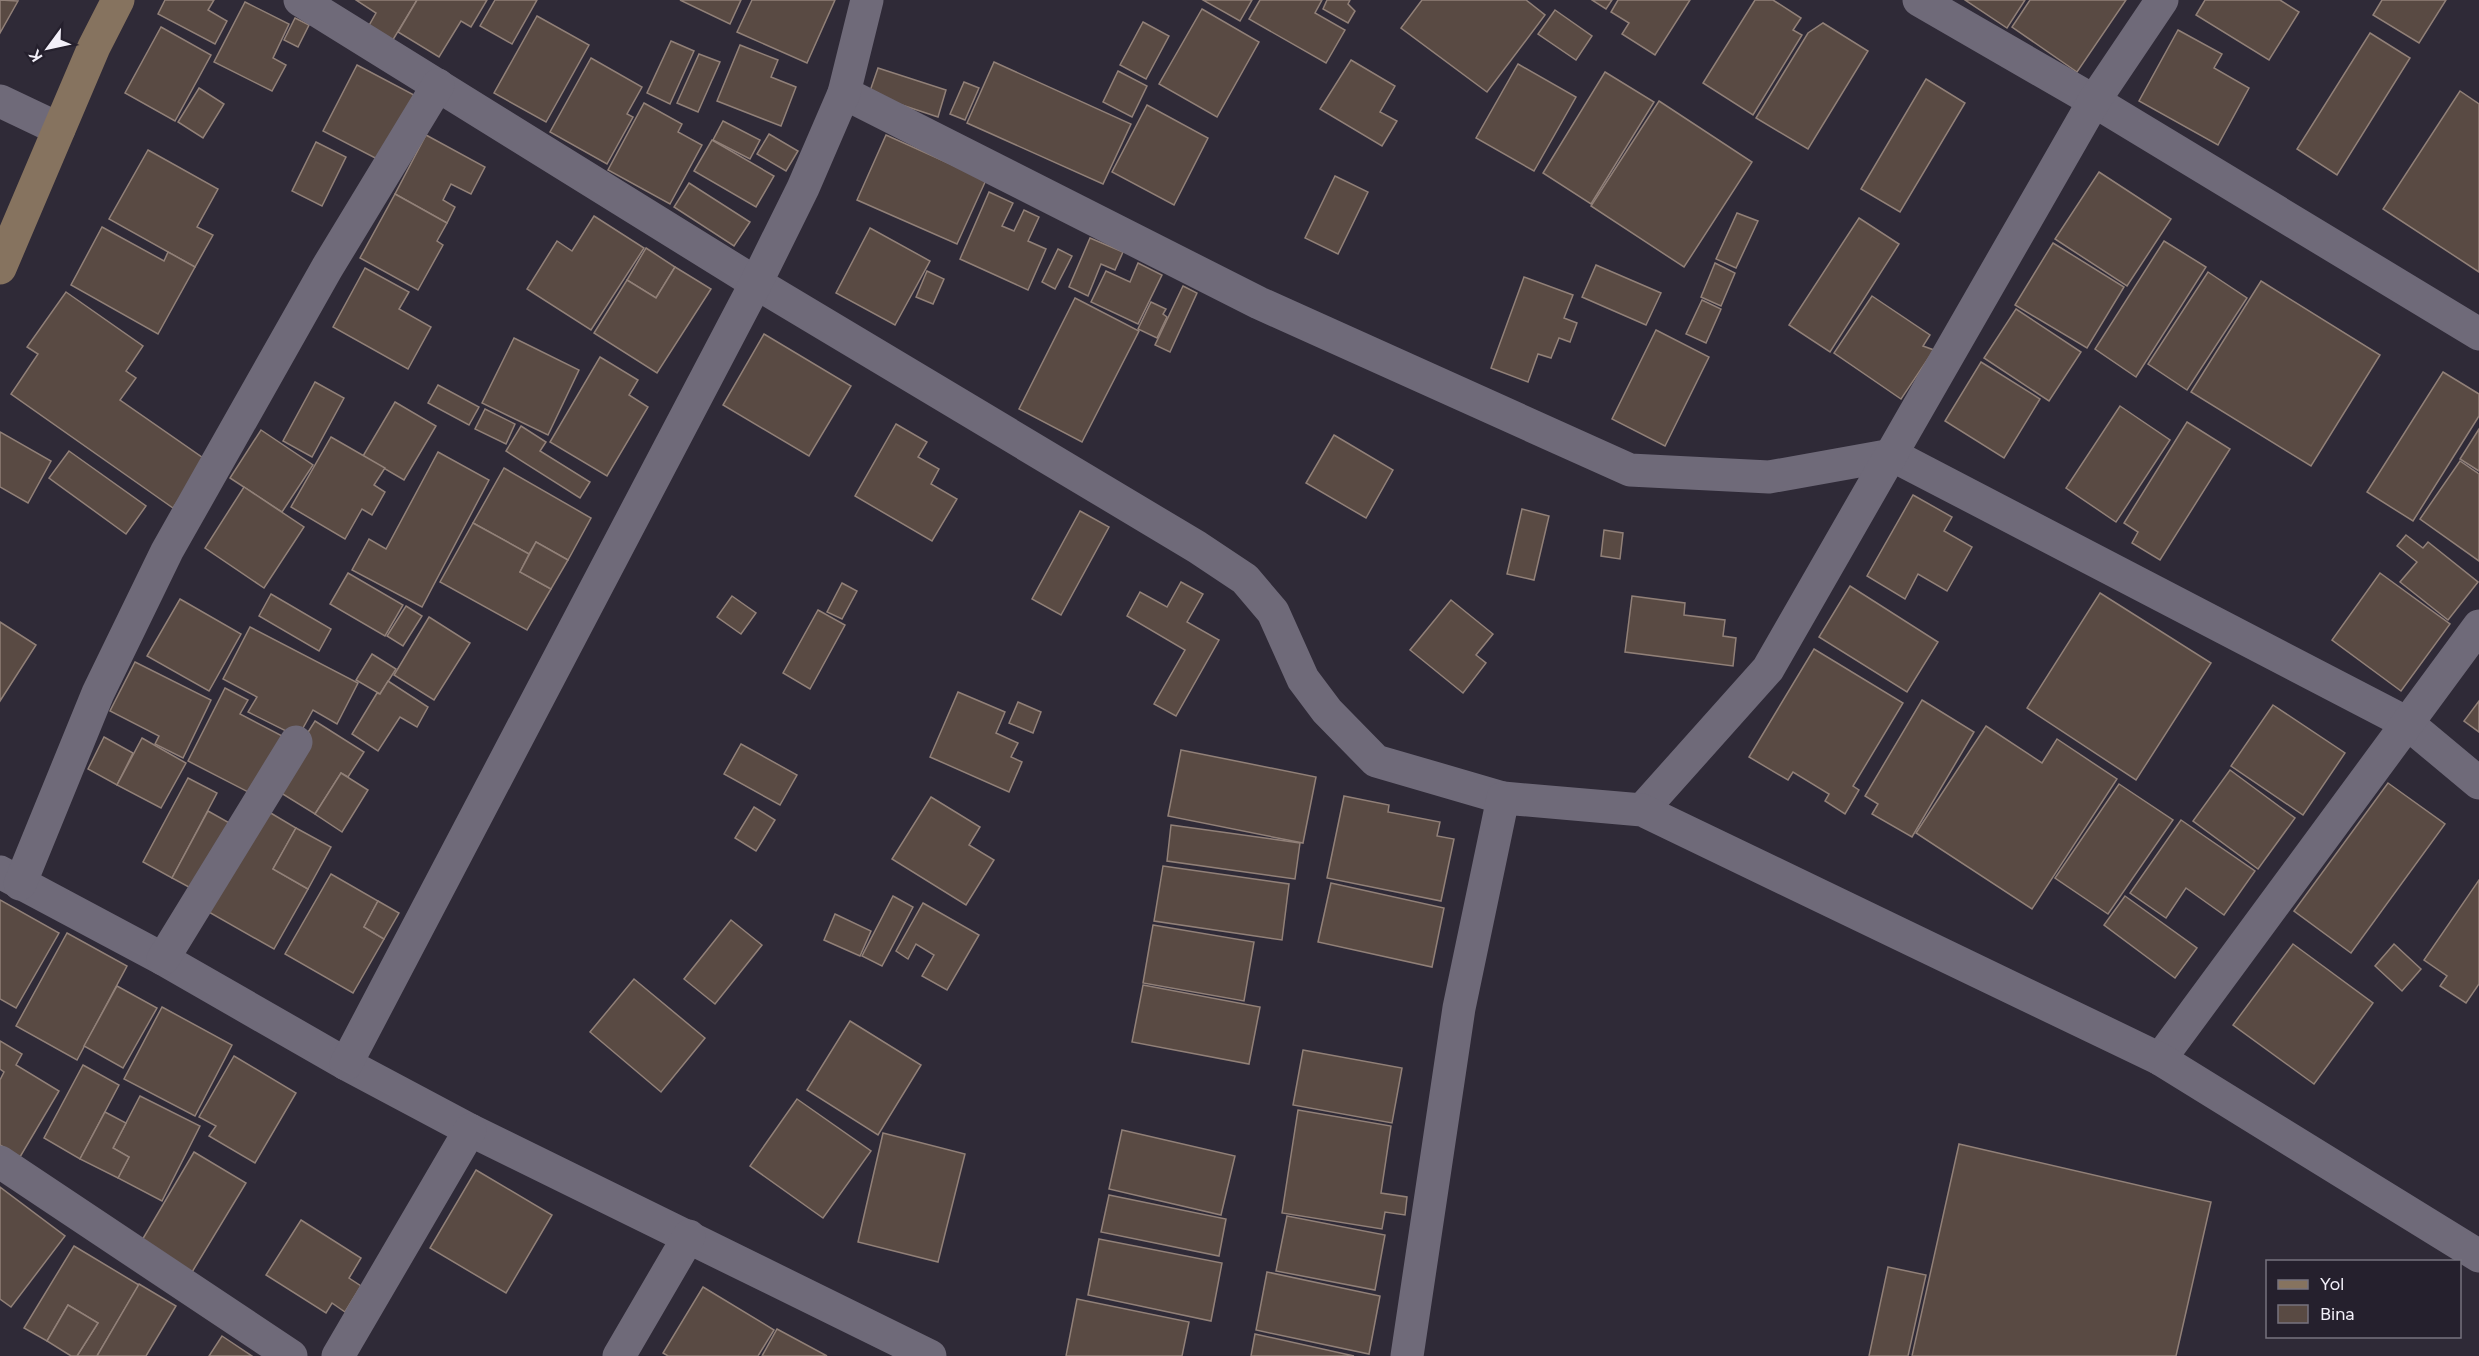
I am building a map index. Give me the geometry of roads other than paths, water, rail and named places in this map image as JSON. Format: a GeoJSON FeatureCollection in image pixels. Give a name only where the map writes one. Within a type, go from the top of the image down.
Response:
{"type":"FeatureCollection","features":[{"type":"Feature","properties":{"kind":"street"},"geometry":{"type":"LineString","coordinates":[[0,268],[94,47],[118,0]]}},
{"type":"Feature","properties":{"kind":"street"},"geometry":{"type":"LineString","coordinates":[[300,0],[756,283],[1197,547],[1245,579],[1274,612],[1303,679],[1327,711],[1376,761],[1503,798],[1642,810],[2160,1059],[2479,1256]]}},
{"type":"Feature","properties":{"kind":"street"},"geometry":{"type":"LineString","coordinates":[[346,1064],[756,283],[803,188],[844,93],[867,0]]}},
{"type":"Feature","properties":{"kind":"street"},"geometry":{"type":"LineString","coordinates":[[1919,0],[2094,101],[2479,334]]}},
{"type":"Feature","properties":{"kind":"street"},"geometry":{"type":"LineString","coordinates":[[1642,810],[1768,669],[2094,101],[2162,0]]}},
{"type":"Feature","properties":{"kind":"street"},"geometry":{"type":"LineString","coordinates":[[438,85],[327,268],[167,551],[10,878],[163,959],[346,1064],[470,1130],[930,1356]]}},
{"type":"Feature","properties":{"kind":"street"},"geometry":{"type":"LineString","coordinates":[[844,93],[1259,303],[1630,470],[1769,477],[1892,455],[2407,723],[2479,783]]}},
{"type":"Feature","properties":{"kind":"street"},"geometry":{"type":"LineString","coordinates":[[0,101],[59,129]]}},
{"type":"Feature","properties":{"kind":"street"},"geometry":{"type":"LineString","coordinates":[[2160,1059],[2479,626]]}},
{"type":"Feature","properties":{"kind":"street"},"geometry":{"type":"LineString","coordinates":[[163,959],[296,742]]}},
{"type":"Feature","properties":{"kind":"street"},"geometry":{"type":"LineString","coordinates":[[1407,1356],[1459,1008],[1503,798]]}},
{"type":"Feature","properties":{"kind":"street"},"geometry":{"type":"LineString","coordinates":[[339,1356],[470,1130]]}},
{"type":"Feature","properties":{"kind":"street"},"geometry":{"type":"LineString","coordinates":[[0,1162],[291,1356]]}},
{"type":"Feature","properties":{"kind":"street"},"geometry":{"type":"LineString","coordinates":[[619,1356],[689,1236]]}}]}
